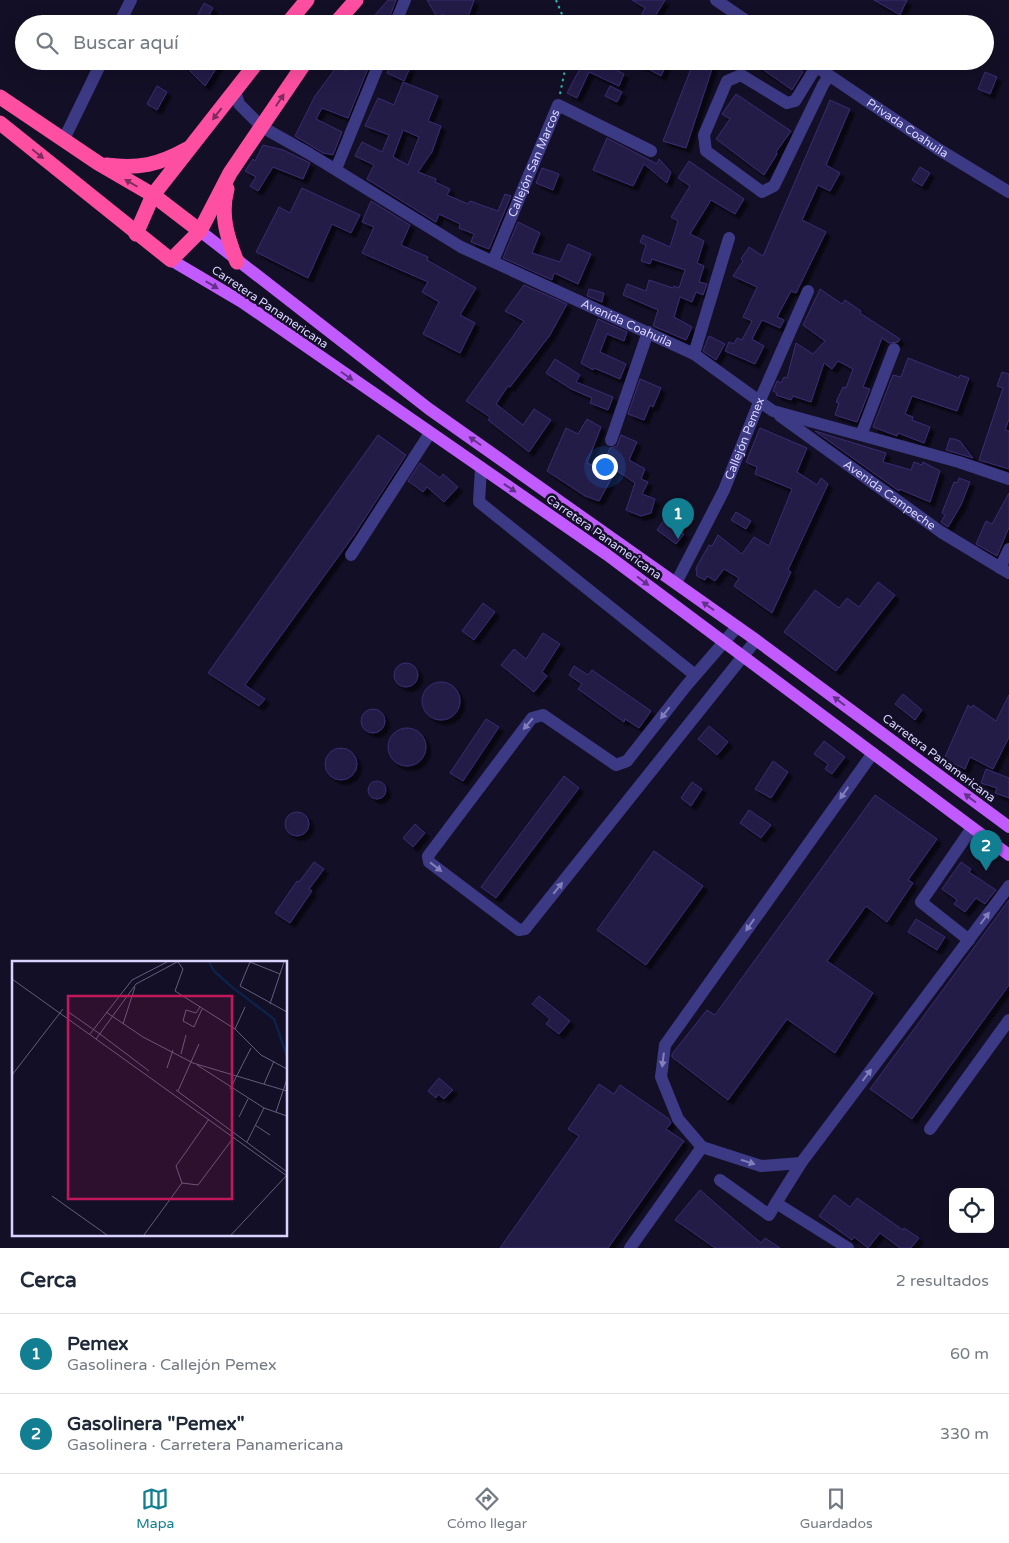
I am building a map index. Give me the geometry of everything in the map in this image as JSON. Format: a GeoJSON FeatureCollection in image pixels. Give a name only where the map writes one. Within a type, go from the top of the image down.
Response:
{"type":"FeatureCollection","features":[{"type":"Feature","properties":{"kind":"highway"},"geometry":{"type":"LineString","coordinates":[[294,15],[307,0]]}},
{"type":"Feature","properties":{"kind":"highway"},"geometry":{"type":"LineString","coordinates":[[343,15],[356,0]]}},
{"type":"Feature","properties":{"kind":"highway"},"geometry":{"type":"LineString","coordinates":[[136,234],[153,195],[251,70]]}},
{"type":"Feature","properties":{"kind":"highway"},"geometry":{"type":"LineString","coordinates":[[0,123],[136,234],[171,260],[200,231],[230,173],[300,70]]}},
{"type":"Feature","properties":{"kind":"highway"},"geometry":{"type":"LineString","coordinates":[[0,97],[98,164],[153,195],[200,231]]}},
{"type":"Feature","properties":{"kind":"highway"},"geometry":{"type":"LineString","coordinates":[[98,164],[131,168],[164,162],[193,146]]}},
{"type":"Feature","properties":{"kind":"highway"},"geometry":{"type":"LineString","coordinates":[[230,173],[223,203],[226,233],[237,262]]}},
{"type":"Feature","properties":{"kind":"main road","name":"Carretera Panamericana"},"geometry":{"type":"LineString","coordinates":[[200,231],[237,262],[429,409],[756,640],[1009,827]]}},
{"type":"Feature","properties":{"kind":"main road","name":"Carretera Panamericana"},"geometry":{"type":"LineString","coordinates":[[171,260],[242,302],[606,554],[1009,855]]}},
{"type":"Feature","properties":{"kind":"street"},"geometry":{"type":"LineString","coordinates":[[124,15],[131,0]]}},
{"type":"Feature","properties":{"kind":"street"},"geometry":{"type":"LineString","coordinates":[[398,15],[404,0]]}},
{"type":"Feature","properties":{"kind":"street"},"geometry":{"type":"LineString","coordinates":[[716,0],[738,15]]}},
{"type":"Feature","properties":{"kind":"street"},"geometry":{"type":"LineString","coordinates":[[64,139],[98,70]]}},
{"type":"Feature","properties":{"kind":"street"},"geometry":{"type":"LineString","coordinates":[[336,169],[376,70]]}},
{"type":"Feature","properties":{"kind":"street"},"geometry":{"type":"LineString","coordinates":[[809,70],[795,101],[787,102],[741,75],[727,81],[704,135],[706,151],[762,192],[774,186],[829,76]]}},
{"type":"Feature","properties":{"kind":"street","name":"Privada Coahuila"},"geometry":{"type":"LineString","coordinates":[[820,70],[938,149],[1009,192]]}},
{"type":"Feature","properties":{"kind":"street","name":"Avenida Coahuila"},"geometry":{"type":"LineString","coordinates":[[235,91],[239,104],[262,127],[336,169],[461,247],[694,354],[773,411],[1009,479]]}},
{"type":"Feature","properties":{"kind":"street","name":"Callejón San Marcos"},"geometry":{"type":"LineString","coordinates":[[493,261],[558,105],[651,150]]}},
{"type":"Feature","properties":{"kind":"street"},"geometry":{"type":"LineString","coordinates":[[694,354],[729,238]]}},
{"type":"Feature","properties":{"kind":"street","name":"Callejón Pemex"},"geometry":{"type":"LineString","coordinates":[[676,583],[724,490],[760,400],[808,291]]}},
{"type":"Feature","properties":{"kind":"street"},"geometry":{"type":"LineString","coordinates":[[611,440],[648,332]]}},
{"type":"Feature","properties":{"kind":"street"},"geometry":{"type":"LineString","coordinates":[[861,435],[894,350]]}},
{"type":"Feature","properties":{"kind":"street","name":"Avenida Campeche"},"geometry":{"type":"LineString","coordinates":[[773,411],[941,532],[1004,571]]}},
{"type":"Feature","properties":{"kind":"street"},"geometry":{"type":"LineString","coordinates":[[351,555],[430,433]]}},
{"type":"Feature","properties":{"kind":"street"},"geometry":{"type":"LineString","coordinates":[[481,468],[479,502],[695,675]]}},
{"type":"Feature","properties":{"kind":"street"},"geometry":{"type":"LineString","coordinates":[[1004,571],[1009,549]]}},
{"type":"Feature","properties":{"kind":"street"},"geometry":{"type":"LineString","coordinates":[[737,627],[725,643],[695,675],[626,761],[616,765],[543,715],[532,718],[428,856],[429,862],[518,930],[525,929],[756,640]]}},
{"type":"Feature","properties":{"kind":"street"},"geometry":{"type":"LineString","coordinates":[[801,1163],[761,1166],[702,1148],[678,1119],[661,1077],[665,1045],[872,753]]}},
{"type":"Feature","properties":{"kind":"street"},"geometry":{"type":"LineString","coordinates":[[969,940],[920,902],[972,828]]}},
{"type":"Feature","properties":{"kind":"street"},"geometry":{"type":"LineString","coordinates":[[720,1180],[769,1215],[801,1163],[1009,886]]}},
{"type":"Feature","properties":{"kind":"street"},"geometry":{"type":"LineString","coordinates":[[930,1130],[1009,1020]]}},
{"type":"Feature","properties":{"kind":"street"},"geometry":{"type":"LineString","coordinates":[[630,1248],[702,1148]]}},
{"type":"Feature","properties":{"kind":"street"},"geometry":{"type":"LineString","coordinates":[[776,1203],[848,1248]]}},
{"type":"Feature","properties":{"kind":"path"},"geometry":{"type":"LineString","coordinates":[[556,0],[562,15]]}},
{"type":"Feature","properties":{"kind":"path"},"geometry":{"type":"LineString","coordinates":[[558,105],[565,70]]}},
{"type":"Feature","properties":{"kind":"building"},"geometry":{"type":"Polygon","coordinates":[[[388,0],[396,0],[390,15],[375,15],[388,0]]]}},
{"type":"Feature","properties":{"kind":"building"},"geometry":{"type":"Polygon","coordinates":[[[427,0],[474,0],[469,15],[436,15],[427,0]]]}},
{"type":"Feature","properties":{"kind":"building"},"geometry":{"type":"Polygon","coordinates":[[[632,0],[665,0],[656,15],[642,15],[645,8],[632,0]]]}},
{"type":"Feature","properties":{"kind":"building"},"geometry":{"type":"Polygon","coordinates":[[[874,0],[907,0],[900,15],[874,0]]]}},
{"type":"Feature","properties":{"kind":"building"},"geometry":{"type":"Polygon","coordinates":[[[204,3],[213,8],[209,15],[198,15],[204,3]]]}},
{"type":"Feature","properties":{"kind":"building"},"geometry":{"type":"Polygon","coordinates":[[[189,70],[215,70],[205,86],[189,70]]]}},
{"type":"Feature","properties":{"kind":"building"},"geometry":{"type":"Polygon","coordinates":[[[334,70],[367,70],[348,118],[322,108],[316,119],[342,132],[333,155],[323,153],[295,136],[315,96],[334,70]]]}},
{"type":"Feature","properties":{"kind":"building"},"geometry":{"type":"Polygon","coordinates":[[[388,70],[409,70],[404,81],[387,73],[388,70]]]}},
{"type":"Feature","properties":{"kind":"building"},"geometry":{"type":"Polygon","coordinates":[[[579,70],[616,70],[624,74],[619,86],[589,72],[577,98],[567,93],[579,70]]]}},
{"type":"Feature","properties":{"kind":"building"},"geometry":{"type":"Polygon","coordinates":[[[650,70],[664,70],[661,76],[650,70]]]}},
{"type":"Feature","properties":{"kind":"building"},"geometry":{"type":"Polygon","coordinates":[[[691,70],[712,70],[686,148],[663,141],[691,70]]]}},
{"type":"Feature","properties":{"kind":"building"},"geometry":{"type":"Polygon","coordinates":[[[764,70],[800,70],[803,72],[792,90],[764,70]]]}},
{"type":"Feature","properties":{"kind":"building"},"geometry":{"type":"Polygon","coordinates":[[[985,72],[997,77],[990,94],[978,89],[985,72]]]}},
{"type":"Feature","properties":{"kind":"building"},"geometry":{"type":"Polygon","coordinates":[[[403,82],[438,96],[428,121],[441,126],[432,152],[418,172],[436,179],[435,182],[450,189],[447,195],[468,204],[470,201],[498,211],[505,194],[511,196],[489,249],[471,242],[474,234],[459,228],[460,224],[439,214],[436,222],[367,179],[374,165],[355,156],[362,142],[382,152],[389,135],[365,126],[378,98],[394,105],[403,82]],[[403,130],[393,157],[408,165],[419,137],[403,130]]]}},
{"type":"Feature","properties":{"kind":"building"},"geometry":{"type":"Polygon","coordinates":[[[157,86],[167,92],[157,110],[147,104],[157,86]]]}},
{"type":"Feature","properties":{"kind":"building"},"geometry":{"type":"Polygon","coordinates":[[[610,86],[622,92],[617,102],[605,96],[610,86]]]}},
{"type":"Feature","properties":{"kind":"building"},"geometry":{"type":"Polygon","coordinates":[[[736,94],[791,131],[776,152],[777,154],[764,175],[716,139],[730,119],[722,114],[736,94]]]}},
{"type":"Feature","properties":{"kind":"building"},"geometry":{"type":"Polygon","coordinates":[[[830,100],[850,109],[826,165],[840,173],[830,191],[818,185],[802,220],[826,232],[796,293],[791,291],[777,317],[784,320],[780,328],[762,320],[752,339],[764,346],[755,364],[725,351],[729,342],[734,344],[737,338],[742,340],[752,321],[743,317],[757,287],[733,276],[743,261],[741,259],[749,247],[763,256],[830,100]]]}},
{"type":"Feature","properties":{"kind":"building"},"geometry":{"type":"Polygon","coordinates":[[[607,138],[657,164],[659,159],[671,172],[667,183],[644,164],[633,186],[593,170],[607,138]]]}},
{"type":"Feature","properties":{"kind":"building"},"geometry":{"type":"Polygon","coordinates":[[[263,145],[283,150],[310,163],[303,179],[273,167],[258,191],[250,186],[256,177],[245,171],[253,159],[255,161],[263,145]]]}},
{"type":"Feature","properties":{"kind":"building"},"geometry":{"type":"Polygon","coordinates":[[[689,161],[744,199],[735,214],[711,200],[690,234],[704,241],[697,263],[704,266],[699,282],[707,284],[703,295],[696,292],[692,302],[680,297],[674,317],[692,327],[686,340],[653,326],[658,310],[623,295],[627,284],[646,291],[649,280],[673,288],[674,286],[679,288],[685,270],[652,259],[650,264],[641,261],[646,245],[640,242],[643,235],[670,247],[678,221],[671,217],[690,186],[678,178],[689,161]]]}},
{"type":"Feature","properties":{"kind":"building"},"geometry":{"type":"Polygon","coordinates":[[[920,167],[930,173],[922,186],[912,180],[920,167]]]}},
{"type":"Feature","properties":{"kind":"building"},"geometry":{"type":"Polygon","coordinates":[[[542,168],[559,174],[553,190],[536,183],[542,168]]]}},
{"type":"Feature","properties":{"kind":"building"},"geometry":{"type":"Polygon","coordinates":[[[302,188],[360,215],[351,233],[332,224],[308,278],[256,252],[279,207],[290,213],[302,188]]]}},
{"type":"Feature","properties":{"kind":"building"},"geometry":{"type":"Polygon","coordinates":[[[371,201],[410,225],[401,245],[428,257],[427,260],[476,288],[460,315],[475,323],[460,353],[423,334],[439,302],[422,292],[428,282],[362,253],[374,227],[362,222],[371,201]]]}},
{"type":"Feature","properties":{"kind":"building"},"geometry":{"type":"Polygon","coordinates":[[[518,222],[540,233],[532,253],[560,262],[568,244],[591,254],[578,284],[554,273],[552,280],[503,258],[518,222]]]}},
{"type":"Feature","properties":{"kind":"building"},"geometry":{"type":"Polygon","coordinates":[[[524,285],[567,304],[550,335],[510,387],[508,386],[496,404],[523,425],[534,409],[551,420],[529,452],[488,420],[490,417],[466,401],[524,321],[505,311],[524,285]]]}},
{"type":"Feature","properties":{"kind":"building"},"geometry":{"type":"Polygon","coordinates":[[[589,289],[604,293],[602,302],[587,296],[589,289]]]}},
{"type":"Feature","properties":{"kind":"building"},"geometry":{"type":"Polygon","coordinates":[[[820,289],[842,304],[845,300],[861,311],[860,313],[900,339],[898,342],[889,343],[882,338],[863,387],[870,389],[857,422],[835,415],[839,403],[836,402],[843,387],[846,388],[853,369],[838,361],[832,369],[824,363],[811,402],[793,396],[791,400],[776,395],[777,393],[773,391],[777,381],[781,383],[784,377],[787,378],[796,343],[813,354],[825,341],[803,325],[820,289]]]}},
{"type":"Feature","properties":{"kind":"building"},"geometry":{"type":"Polygon","coordinates":[[[598,319],[627,332],[624,341],[607,334],[600,352],[626,364],[620,379],[594,368],[593,370],[581,363],[598,319]]]}},
{"type":"Feature","properties":{"kind":"building"},"geometry":{"type":"Polygon","coordinates":[[[709,336],[725,344],[716,360],[703,351],[709,336]]]}},
{"type":"Feature","properties":{"kind":"building"},"geometry":{"type":"Polygon","coordinates":[[[908,358],[959,378],[960,375],[969,378],[957,411],[912,396],[905,414],[913,417],[912,420],[930,427],[924,443],[898,433],[897,436],[873,427],[893,375],[901,377],[908,358]]]}},
{"type":"Feature","properties":{"kind":"building"},"geometry":{"type":"Polygon","coordinates":[[[555,359],[580,375],[576,382],[613,397],[608,410],[590,403],[592,398],[571,389],[546,373],[555,359]]]}},
{"type":"Feature","properties":{"kind":"building"},"geometry":{"type":"Polygon","coordinates":[[[1002,372],[1009,374],[1009,419],[1005,430],[1009,431],[1009,469],[979,460],[1003,388],[997,386],[1002,372]]]}},
{"type":"Feature","properties":{"kind":"building"},"geometry":{"type":"Polygon","coordinates":[[[640,379],[661,388],[653,407],[650,405],[644,420],[628,414],[640,379]]]}},
{"type":"Feature","properties":{"kind":"building"},"geometry":{"type":"Polygon","coordinates":[[[587,419],[601,427],[587,463],[601,469],[610,448],[617,446],[621,435],[637,442],[629,460],[645,469],[641,479],[648,482],[642,494],[655,499],[651,513],[641,516],[626,510],[635,483],[616,470],[599,501],[585,496],[547,471],[566,428],[578,434],[587,419]]]}},
{"type":"Feature","properties":{"kind":"building"},"geometry":{"type":"Polygon","coordinates":[[[760,428],[807,448],[797,472],[817,485],[821,478],[828,484],[788,570],[791,572],[772,613],[734,586],[739,578],[724,569],[715,581],[707,576],[705,580],[697,576],[696,568],[709,545],[712,546],[718,535],[742,554],[754,537],[769,546],[792,489],[755,474],[757,467],[746,462],[760,428]]]}},
{"type":"Feature","properties":{"kind":"building"},"geometry":{"type":"Polygon","coordinates":[[[815,431],[886,453],[883,462],[911,470],[914,462],[922,465],[923,462],[940,471],[930,502],[899,489],[899,491],[815,431]]]}},
{"type":"Feature","properties":{"kind":"building"},"geometry":{"type":"Polygon","coordinates":[[[378,435],[406,455],[354,535],[245,685],[265,699],[259,706],[208,673],[378,435]]]}},
{"type":"Feature","properties":{"kind":"building"},"geometry":{"type":"Polygon","coordinates":[[[950,438],[960,441],[973,458],[946,450],[950,438]]]}},
{"type":"Feature","properties":{"kind":"building"},"geometry":{"type":"Polygon","coordinates":[[[420,463],[440,478],[443,474],[458,487],[444,502],[427,487],[423,492],[408,481],[420,463]]]}},
{"type":"Feature","properties":{"kind":"building"},"geometry":{"type":"Polygon","coordinates":[[[959,478],[970,482],[961,505],[948,527],[941,522],[945,515],[942,513],[954,482],[957,483],[959,478]]]}},
{"type":"Feature","properties":{"kind":"building"},"geometry":{"type":"Polygon","coordinates":[[[1009,493],[1009,527],[997,556],[976,544],[986,521],[992,524],[1009,493]]]}},
{"type":"Feature","properties":{"kind":"building"},"geometry":{"type":"Polygon","coordinates":[[[680,509],[690,516],[679,530],[684,534],[676,544],[657,530],[664,520],[669,523],[680,509]]]}},
{"type":"Feature","properties":{"kind":"building"},"geometry":{"type":"Polygon","coordinates":[[[736,512],[751,521],[746,529],[731,520],[736,512]]]}},
{"type":"Feature","properties":{"kind":"building"},"geometry":{"type":"Polygon","coordinates":[[[878,582],[895,595],[836,671],[784,632],[815,590],[839,608],[847,598],[859,607],[878,582]]]}},
{"type":"Feature","properties":{"kind":"building"},"geometry":{"type":"Polygon","coordinates":[[[483,603],[495,612],[474,640],[462,631],[483,603]]]}},
{"type":"Feature","properties":{"kind":"building"},"geometry":{"type":"Polygon","coordinates":[[[543,633],[560,644],[542,672],[547,676],[534,692],[501,665],[514,649],[526,659],[543,633]]]}},
{"type":"Feature","properties":{"kind":"building"},"geometry":{"type":"Polygon","coordinates":[[[406,663],[411,664],[417,670],[417,680],[411,686],[406,687],[401,686],[395,680],[394,675],[395,670],[401,664],[406,663]]]}},
{"type":"Feature","properties":{"kind":"building"},"geometry":{"type":"Polygon","coordinates":[[[574,666],[588,675],[592,670],[651,711],[639,728],[625,719],[624,722],[578,689],[582,684],[569,675],[574,666]]]}},
{"type":"Feature","properties":{"kind":"building"},"geometry":{"type":"Polygon","coordinates":[[[441,682],[454,688],[460,701],[454,714],[441,720],[428,714],[422,701],[428,688],[441,682]]]}},
{"type":"Feature","properties":{"kind":"building"},"geometry":{"type":"Polygon","coordinates":[[[903,694],[922,710],[915,720],[895,704],[903,694]]]}},
{"type":"Feature","properties":{"kind":"building"},"geometry":{"type":"Polygon","coordinates":[[[1009,695],[1009,737],[993,769],[970,757],[965,769],[944,759],[968,705],[971,708],[973,705],[996,721],[1009,695]]]}},
{"type":"Feature","properties":{"kind":"building"},"geometry":{"type":"Polygon","coordinates":[[[373,709],[378,710],[384,716],[384,726],[378,732],[373,733],[368,732],[362,726],[361,721],[362,716],[368,710],[373,709]]]}},
{"type":"Feature","properties":{"kind":"building"},"geometry":{"type":"Polygon","coordinates":[[[486,719],[499,727],[463,781],[450,773],[486,719]]]}},
{"type":"Feature","properties":{"kind":"building"},"geometry":{"type":"Polygon","coordinates":[[[709,726],[728,742],[717,755],[698,739],[709,726]]]}},
{"type":"Feature","properties":{"kind":"building"},"geometry":{"type":"Polygon","coordinates":[[[407,728],[421,733],[426,747],[421,761],[407,766],[393,761],[388,747],[393,733],[407,728]]]}},
{"type":"Feature","properties":{"kind":"building"},"geometry":{"type":"Polygon","coordinates":[[[824,741],[845,757],[832,774],[825,769],[828,764],[814,754],[824,741]]]}},
{"type":"Feature","properties":{"kind":"building"},"geometry":{"type":"Polygon","coordinates":[[[341,748],[347,749],[352,753],[356,758],[356,770],[352,775],[347,779],[341,780],[335,779],[330,775],[326,770],[325,764],[326,758],[330,753],[335,749],[341,748]]]}},
{"type":"Feature","properties":{"kind":"building"},"geometry":{"type":"Polygon","coordinates":[[[773,761],[788,772],[771,798],[755,789],[773,761]]]}},
{"type":"Feature","properties":{"kind":"building"},"geometry":{"type":"Polygon","coordinates":[[[986,769],[1009,778],[1009,798],[995,793],[997,788],[981,783],[986,769]]]}},
{"type":"Feature","properties":{"kind":"building"},"geometry":{"type":"Polygon","coordinates":[[[564,776],[579,788],[496,898],[481,887],[564,776]]]}},
{"type":"Feature","properties":{"kind":"building"},"geometry":{"type":"Polygon","coordinates":[[[377,781],[383,784],[386,790],[383,796],[377,799],[371,796],[368,790],[371,784],[377,781]]]}},
{"type":"Feature","properties":{"kind":"building"},"geometry":{"type":"Polygon","coordinates":[[[692,782],[702,789],[691,806],[681,798],[692,782]]]}},
{"type":"Feature","properties":{"kind":"building"},"geometry":{"type":"Polygon","coordinates":[[[875,795],[937,839],[908,880],[913,883],[887,922],[866,906],[827,961],[873,993],[835,1053],[787,1019],[728,1100],[672,1057],[672,1054],[707,1010],[715,1015],[875,795]]]}},
{"type":"Feature","properties":{"kind":"building"},"geometry":{"type":"Polygon","coordinates":[[[749,810],[771,825],[761,838],[740,823],[749,810]]]}},
{"type":"Feature","properties":{"kind":"building"},"geometry":{"type":"Polygon","coordinates":[[[297,812],[302,813],[308,819],[308,829],[302,835],[297,836],[292,835],[286,829],[285,824],[286,819],[292,813],[297,812]]]}},
{"type":"Feature","properties":{"kind":"building"},"geometry":{"type":"Polygon","coordinates":[[[415,824],[425,833],[413,847],[403,838],[415,824]]]}},
{"type":"Feature","properties":{"kind":"building"},"geometry":{"type":"Polygon","coordinates":[[[654,851],[703,886],[646,965],[597,930],[654,851]]]}},
{"type":"Feature","properties":{"kind":"building"},"geometry":{"type":"Polygon","coordinates":[[[314,862],[324,869],[309,889],[312,891],[290,923],[275,913],[297,881],[299,882],[314,862]]]}},
{"type":"Feature","properties":{"kind":"building"},"geometry":{"type":"Polygon","coordinates":[[[961,862],[971,869],[969,872],[996,890],[985,904],[976,898],[965,912],[954,904],[957,900],[942,889],[961,862]]]}},
{"type":"Feature","properties":{"kind":"building"},"geometry":{"type":"Polygon","coordinates":[[[1009,900],[1009,985],[912,1119],[870,1089],[1009,900]]]}},
{"type":"Feature","properties":{"kind":"building"},"geometry":{"type":"Polygon","coordinates":[[[916,919],[945,937],[937,950],[908,932],[916,919]]]}},
{"type":"Feature","properties":{"kind":"building"},"geometry":{"type":"Polygon","coordinates":[[[539,996],[570,1021],[559,1034],[546,1024],[550,1019],[532,1004],[539,996]]]}},
{"type":"Feature","properties":{"kind":"building"},"geometry":{"type":"Polygon","coordinates":[[[439,1078],[453,1090],[444,1099],[438,1094],[436,1098],[428,1091],[439,1078]]]}},
{"type":"Feature","properties":{"kind":"building"},"geometry":{"type":"Polygon","coordinates":[[[599,1084],[614,1094],[620,1085],[669,1119],[671,1123],[666,1129],[684,1141],[608,1248],[500,1248],[579,1136],[568,1129],[599,1084]]]}},
{"type":"Feature","properties":{"kind":"building"},"geometry":{"type":"Polygon","coordinates":[[[700,1190],[761,1243],[765,1238],[780,1248],[715,1248],[675,1220],[700,1190]]]}},
{"type":"Feature","properties":{"kind":"building"},"geometry":{"type":"Polygon","coordinates":[[[834,1195],[850,1207],[857,1198],[903,1230],[904,1228],[919,1238],[911,1248],[900,1248],[880,1233],[868,1248],[854,1237],[852,1240],[819,1216],[834,1195]]]}},
{"type":"Feature","properties":{"kind":"place","name":"Pemex"},"geometry":{"type":"Point","coordinates":[678,539]}},
{"type":"Feature","properties":{"kind":"place","name":"Gasolinera \"Pemex\""},"geometry":{"type":"Point","coordinates":[986,871]}}]}
